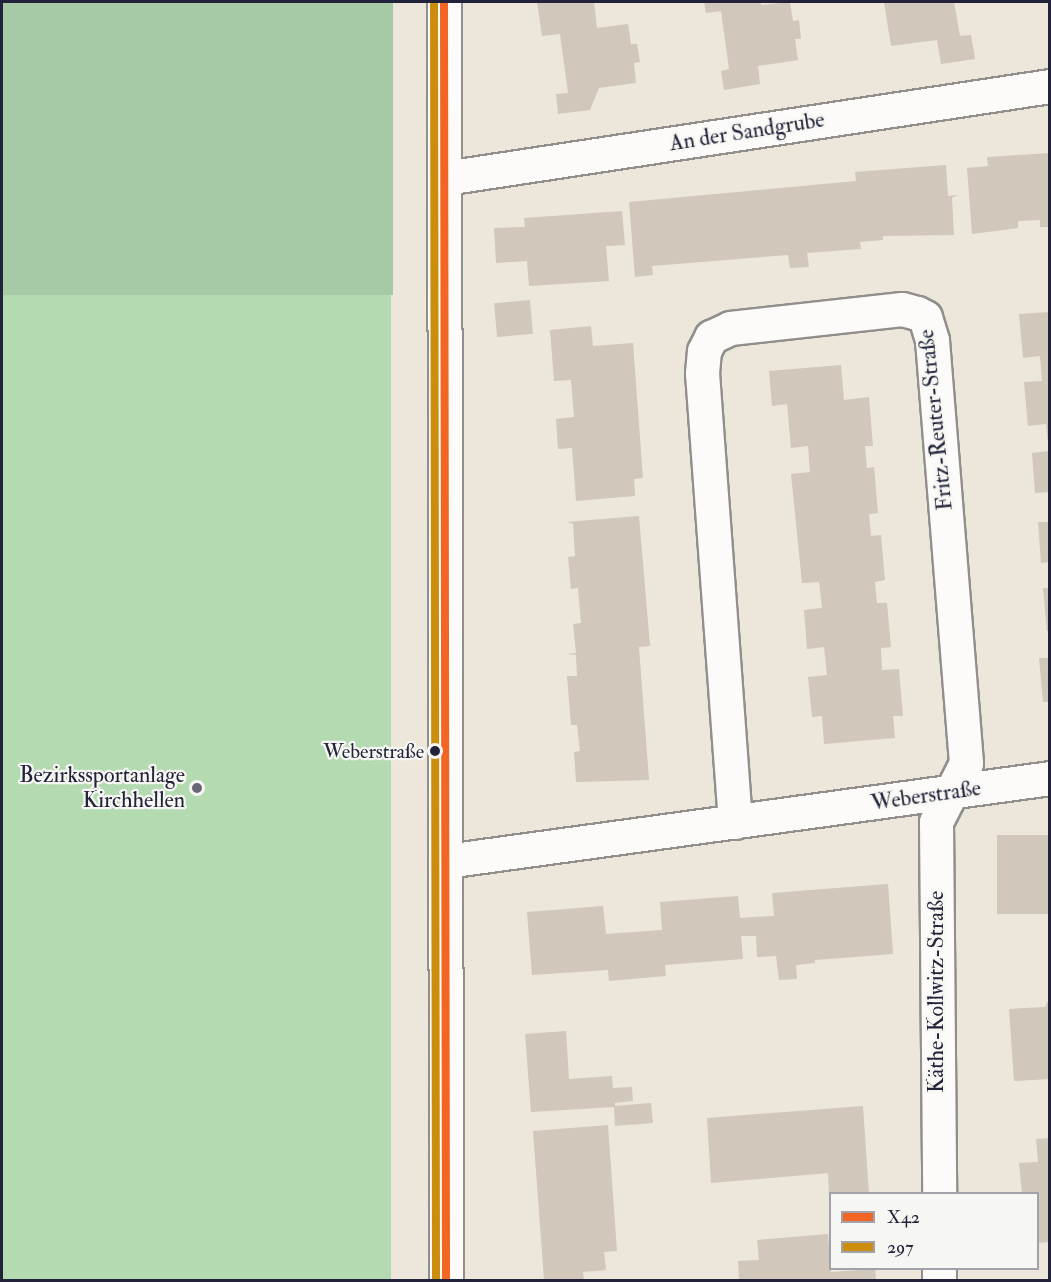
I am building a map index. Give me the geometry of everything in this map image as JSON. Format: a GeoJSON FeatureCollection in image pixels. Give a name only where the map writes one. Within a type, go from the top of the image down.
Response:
{"type":"FeatureCollection","features":[{"type":"Feature","properties":{"kind":"street"},"geometry":{"type":"LineString","coordinates":[[444,2],[446,1281]]}},
{"type":"Feature","properties":{"kind":"street","name":"An der Sandgrube"},"geometry":{"type":"LineString","coordinates":[[445,178],[1050,86]]}},
{"type":"Feature","properties":{"kind":"street","name":"Fritz-Reuter-Straße"},"geometry":{"type":"LineString","coordinates":[[735,822],[702,373],[704,351],[711,337],[730,328],[902,309],[925,317],[930,325],[966,763],[950,794]]}},
{"type":"Feature","properties":{"kind":"street","name":"Weberstraße"},"geometry":{"type":"LineString","coordinates":[[446,861],[950,794],[1050,778]]}},
{"type":"Feature","properties":{"kind":"street","name":"Käthe-Kollwitz-Straße"},"geometry":{"type":"LineString","coordinates":[[939,1192],[936,822],[950,794]]}},
{"type":"Feature","properties":{"kind":"green space"},"geometry":{"type":"Polygon","coordinates":[[[2,2],[393,2],[393,295],[2,295],[2,2]]]}},
{"type":"Feature","properties":{"kind":"green space","name":"Bezirkssportanlage Kirchhellen"},"geometry":{"type":"Polygon","coordinates":[[[2,277],[391,277],[391,1280],[2,1280],[2,277]]]}},
{"type":"Feature","properties":{"kind":"building"},"geometry":{"type":"Polygon","coordinates":[[[537,2],[594,2],[597,28],[628,24],[631,44],[637,44],[640,62],[634,63],[636,83],[599,88],[590,110],[558,114],[556,94],[568,93],[560,34],[542,36],[537,2]]]}},
{"type":"Feature","properties":{"kind":"building"},"geometry":{"type":"Polygon","coordinates":[[[704,2],[761,2],[761,5],[790,2],[793,21],[799,20],[801,39],[795,39],[798,60],[758,66],[760,84],[724,90],[721,71],[729,69],[721,11],[706,13],[704,2]]]}},
{"type":"Feature","properties":{"kind":"building"},"geometry":{"type":"Polygon","coordinates":[[[884,2],[954,2],[960,36],[971,35],[975,59],[941,64],[937,40],[891,46],[884,2]]]}},
{"type":"Feature","properties":{"kind":"building"},"geometry":{"type":"Polygon","coordinates":[[[1050,153],[1050,227],[1040,227],[1040,220],[1018,221],[1018,228],[972,234],[967,168],[988,166],[987,157],[1050,153]]]}},
{"type":"Feature","properties":{"kind":"building"},"geometry":{"type":"Polygon","coordinates":[[[946,165],[948,196],[958,195],[952,198],[954,235],[883,236],[883,240],[860,242],[861,249],[807,253],[809,267],[790,268],[788,255],[652,266],[653,275],[635,277],[629,202],[856,181],[855,172],[946,165]]]}},
{"type":"Feature","properties":{"kind":"building"},"geometry":{"type":"Polygon","coordinates":[[[622,211],[625,245],[606,246],[609,281],[529,286],[527,261],[496,263],[494,228],[525,227],[524,218],[622,211]]]}},
{"type":"Feature","properties":{"kind":"building"},"geometry":{"type":"Polygon","coordinates":[[[530,300],[533,334],[497,337],[494,303],[530,300]]]}},
{"type":"Feature","properties":{"kind":"building"},"geometry":{"type":"Polygon","coordinates":[[[1050,312],[1050,443],[1048,443],[1046,424],[1028,426],[1024,382],[1042,381],[1040,356],[1023,358],[1019,314],[1050,312]]]}},
{"type":"Feature","properties":{"kind":"building"},"geometry":{"type":"Polygon","coordinates":[[[591,326],[593,346],[633,343],[643,478],[634,479],[635,496],[576,501],[572,448],[558,449],[556,419],[574,417],[571,380],[554,381],[550,330],[591,326]]]}},
{"type":"Feature","properties":{"kind":"building"},"geometry":{"type":"Polygon","coordinates":[[[841,365],[844,400],[869,397],[873,446],[865,446],[867,468],[874,467],[878,513],[869,514],[871,536],[881,535],[885,580],[875,582],[877,603],[887,603],[891,647],[881,648],[882,670],[899,669],[903,716],[893,716],[895,738],[824,744],[822,716],[812,717],[808,677],[827,675],[824,647],[807,649],[804,610],[822,608],[819,582],[802,583],[791,474],[810,472],[808,446],[791,448],[787,404],[772,406],[769,371],[841,365]]]}},
{"type":"Feature","properties":{"kind":"building"},"geometry":{"type":"Polygon","coordinates":[[[1050,451],[1050,492],[1035,493],[1032,453],[1050,451]]]}},
{"type":"Feature","properties":{"kind":"building"},"geometry":{"type":"Polygon","coordinates":[[[639,516],[650,646],[639,647],[649,780],[576,782],[574,752],[580,751],[577,725],[571,725],[567,676],[577,676],[576,655],[566,654],[576,653],[573,624],[581,623],[578,588],[571,589],[568,557],[575,556],[573,524],[567,522],[639,516]]]}},
{"type":"Feature","properties":{"kind":"building"},"geometry":{"type":"Polygon","coordinates":[[[1038,522],[1050,522],[1050,562],[1041,563],[1038,522]]]}},
{"type":"Feature","properties":{"kind":"building"},"geometry":{"type":"Polygon","coordinates":[[[1043,588],[1050,588],[1050,631],[1047,631],[1043,588]]]}},
{"type":"Feature","properties":{"kind":"building"},"geometry":{"type":"Polygon","coordinates":[[[1039,658],[1050,658],[1050,702],[1043,702],[1039,658]]]}},
{"type":"Feature","properties":{"kind":"building"},"geometry":{"type":"Polygon","coordinates":[[[997,835],[1050,835],[1050,914],[997,914],[997,835]]]}},
{"type":"Feature","properties":{"kind":"building"},"geometry":{"type":"Polygon","coordinates":[[[888,884],[893,954],[815,960],[815,963],[796,965],[797,979],[779,980],[776,956],[757,957],[756,936],[741,936],[743,959],[665,965],[666,976],[609,981],[608,970],[532,975],[527,912],[603,906],[606,934],[662,930],[660,902],[738,896],[740,918],[774,916],[772,893],[888,884]]]}},
{"type":"Feature","properties":{"kind":"building"},"geometry":{"type":"Polygon","coordinates":[[[1050,997],[1050,1079],[1014,1081],[1009,1009],[1045,1007],[1050,997]]]}},
{"type":"Feature","properties":{"kind":"building"},"geometry":{"type":"Polygon","coordinates":[[[566,1031],[569,1079],[612,1076],[613,1088],[632,1087],[633,1101],[615,1103],[615,1106],[651,1103],[653,1123],[615,1126],[614,1107],[531,1112],[525,1034],[566,1031]]]}},
{"type":"Feature","properties":{"kind":"building"},"geometry":{"type":"Polygon","coordinates":[[[863,1106],[869,1192],[829,1192],[829,1194],[828,1173],[711,1183],[707,1118],[863,1106]]]}},
{"type":"Feature","properties":{"kind":"building"},"geometry":{"type":"Polygon","coordinates":[[[608,1125],[617,1251],[604,1252],[606,1270],[583,1272],[584,1280],[544,1280],[533,1131],[608,1125]]]}},
{"type":"Feature","properties":{"kind":"building"},"geometry":{"type":"Polygon","coordinates":[[[1050,1138],[1050,1242],[1039,1243],[1039,1192],[1022,1192],[1019,1163],[1038,1162],[1036,1139],[1050,1138]]]}},
{"type":"Feature","properties":{"kind":"building"},"geometry":{"type":"Polygon","coordinates":[[[828,1234],[829,1270],[831,1272],[875,1270],[876,1280],[739,1279],[738,1261],[759,1260],[757,1240],[828,1234]]]}},
{"type":"Feature","properties":{"kind":"transit line","name":"297"},"geometry":{"type":"LineString","coordinates":[[434,2],[436,1280]]}},
{"type":"Feature","properties":{"kind":"transit line","name":"X42"},"geometry":{"type":"LineString","coordinates":[[444,2],[446,1280]]}},
{"type":"Feature","properties":{"kind":"place","name":"Weberstraße"},"geometry":{"type":"Point","coordinates":[435,751]}},
{"type":"Feature","properties":{"kind":"place","name":"Bezirkssportanlage Kirchhellen"},"geometry":{"type":"Point","coordinates":[197,788]}}]}
